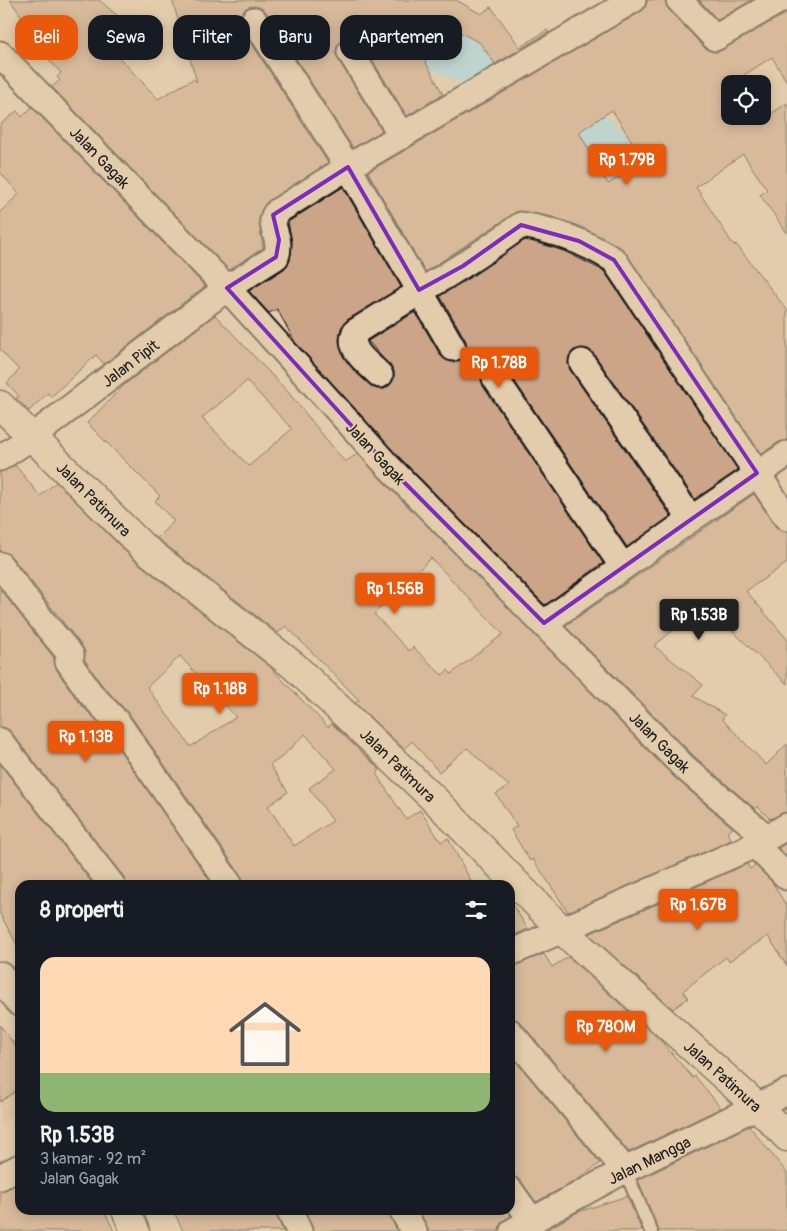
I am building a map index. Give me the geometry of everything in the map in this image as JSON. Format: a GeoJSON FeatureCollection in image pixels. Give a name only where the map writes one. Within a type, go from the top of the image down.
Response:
{"type":"FeatureCollection","features":[{"type":"Feature","properties":{"kind":"main road","name":"Jalan Patimura"},"geometry":{"type":"LineString","coordinates":[[0,405],[143,547],[294,666],[436,801],[513,880]]}},
{"type":"Feature","properties":{"kind":"main road","name":"Jalan Patimura"},"geometry":{"type":"LineString","coordinates":[[515,882],[563,931],[758,1107],[787,1137]]}},
{"type":"Feature","properties":{"kind":"main road"},"geometry":{"type":"LineString","coordinates":[[0,976],[15,996]]}},
{"type":"Feature","properties":{"kind":"main road"},"geometry":{"type":"LineString","coordinates":[[128,1215],[135,1231]]}},
{"type":"Feature","properties":{"kind":"street"},"geometry":{"type":"LineString","coordinates":[[348,167],[633,0]]}},
{"type":"Feature","properties":{"kind":"street"},"geometry":{"type":"LineString","coordinates":[[679,0],[715,38],[780,0]]}},
{"type":"Feature","properties":{"kind":"street"},"geometry":{"type":"LineString","coordinates":[[254,20],[348,167],[453,348]]}},
{"type":"Feature","properties":{"kind":"street","name":"Jalan Gagak"},"geometry":{"type":"LineString","coordinates":[[0,54],[227,288],[387,465],[684,767],[769,836],[787,877]]}},
{"type":"Feature","properties":{"kind":"street"},"geometry":{"type":"LineString","coordinates":[[355,60],[402,136]]}},
{"type":"Feature","properties":{"kind":"street","name":"Jalan Pipit"},"geometry":{"type":"LineString","coordinates":[[0,458],[32,437],[227,288],[276,257],[279,240],[271,221],[273,215],[348,167]]}},
{"type":"Feature","properties":{"kind":"street"},"geometry":{"type":"LineString","coordinates":[[380,375],[354,348],[352,340],[356,332],[420,290],[463,266],[521,225],[544,229],[592,246],[614,260],[787,518]]}},
{"type":"Feature","properties":{"kind":"street"},"geometry":{"type":"LineString","coordinates":[[582,362],[691,519]]}},
{"type":"Feature","properties":{"kind":"street"},"geometry":{"type":"LineString","coordinates":[[495,378],[623,567]]}},
{"type":"Feature","properties":{"kind":"street"},"geometry":{"type":"LineString","coordinates":[[544,623],[757,473],[787,454]]}},
{"type":"Feature","properties":{"kind":"street"},"geometry":{"type":"LineString","coordinates":[[0,565],[44,624],[72,655],[68,661],[90,693],[118,722],[227,880]]}},
{"type":"Feature","properties":{"kind":"street"},"geometry":{"type":"LineString","coordinates":[[0,741],[108,880]]}},
{"type":"Feature","properties":{"kind":"street"},"geometry":{"type":"LineString","coordinates":[[515,951],[563,931],[769,836]]}},
{"type":"Feature","properties":{"kind":"street"},"geometry":{"type":"LineString","coordinates":[[515,1038],[625,1170]]}},
{"type":"Feature","properties":{"kind":"street","name":"Jalan Mangga"},"geometry":{"type":"LineString","coordinates":[[523,1227],[625,1170],[787,1092]]}},
{"type":"Feature","properties":{"kind":"street"},"geometry":{"type":"LineString","coordinates":[[0,1177],[15,1170]]}},
{"type":"Feature","properties":{"kind":"street"},"geometry":{"type":"LineString","coordinates":[[515,1204],[523,1227]]}},
{"type":"Feature","properties":{"kind":"street"},"geometry":{"type":"LineString","coordinates":[[291,1215],[299,1231]]}},
{"type":"Feature","properties":{"kind":"street"},"geometry":{"type":"LineString","coordinates":[[405,1215],[414,1231]]}},
{"type":"Feature","properties":{"kind":"lane"},"geometry":{"type":"LineString","coordinates":[[625,1170],[651,1231]]}},
{"type":"Feature","properties":{"kind":"highlighted area"},"geometry":{"type":"Polygon","coordinates":[[[348,167],[419,290],[463,266],[521,225],[579,241],[614,260],[757,473],[544,623],[387,465],[227,288],[276,257],[279,240],[273,215],[348,167]]]}},
{"type":"Feature","properties":{"kind":"shaded area"},"geometry":{"type":"Polygon","coordinates":[[[0,1034],[15,1053],[15,1115],[0,1127],[0,1034]]]}},
{"type":"Feature","properties":{"kind":"building"},"geometry":{"type":"Polygon","coordinates":[[[10,0],[99,0],[117,15],[88,15],[88,60],[121,60],[158,99],[193,79],[197,82],[190,60],[250,60],[250,41],[260,56],[260,60],[262,60],[328,163],[267,202],[261,211],[259,221],[263,248],[229,270],[52,87],[60,80],[57,77],[61,73],[49,60],[78,60],[78,15],[21,15],[10,0]]]}},
{"type":"Feature","properties":{"kind":"building"},"geometry":{"type":"Polygon","coordinates":[[[172,0],[456,0],[481,14],[491,7],[520,47],[547,30],[549,32],[495,64],[480,43],[462,33],[462,15],[340,15],[340,43],[337,46],[338,59],[382,131],[353,148],[297,60],[330,60],[330,15],[268,15],[261,8],[254,6],[246,8],[242,15],[177,15],[172,0]]]}},
{"type":"Feature","properties":{"kind":"building"},"geometry":{"type":"Polygon","coordinates":[[[647,0],[665,0],[669,10],[705,48],[716,52],[787,13],[787,82],[772,57],[744,75],[721,75],[721,125],[771,125],[771,114],[787,103],[787,233],[760,195],[767,190],[743,154],[696,187],[734,246],[736,244],[787,310],[787,440],[779,442],[761,454],[621,248],[574,224],[549,216],[518,211],[425,272],[368,172],[645,8],[647,0]],[[612,110],[579,132],[608,184],[645,162],[612,110]]]}},
{"type":"Feature","properties":{"kind":"building"},"geometry":{"type":"Polygon","coordinates":[[[699,0],[752,0],[718,20],[699,0]]]}},
{"type":"Feature","properties":{"kind":"building"},"geometry":{"type":"Polygon","coordinates":[[[372,60],[425,60],[443,94],[407,116],[372,60]]]}},
{"type":"Feature","properties":{"kind":"building"},"geometry":{"type":"Polygon","coordinates":[[[32,107],[205,286],[104,364],[96,355],[51,397],[48,393],[29,411],[16,398],[19,396],[7,383],[19,370],[0,350],[0,212],[19,194],[0,172],[0,125],[17,111],[22,117],[32,107]]]}},
{"type":"Feature","properties":{"kind":"building"},"geometry":{"type":"Polygon","coordinates":[[[343,187],[401,287],[347,320],[341,328],[339,340],[343,356],[354,371],[371,386],[377,389],[385,389],[394,379],[394,371],[368,341],[415,312],[441,356],[453,362],[461,360],[466,355],[466,341],[440,296],[525,240],[531,241],[564,251],[604,271],[738,470],[695,499],[594,354],[588,349],[574,350],[569,356],[568,364],[570,370],[671,516],[627,547],[507,370],[502,365],[494,364],[487,366],[481,379],[483,386],[603,563],[545,605],[397,455],[295,342],[277,309],[269,313],[249,291],[284,269],[290,261],[292,242],[288,222],[343,187]]]}},
{"type":"Feature","properties":{"kind":"building"},"geometry":{"type":"Polygon","coordinates":[[[215,315],[287,391],[345,462],[357,454],[356,452],[674,777],[733,828],[727,832],[732,840],[568,912],[533,859],[530,861],[511,830],[517,826],[496,794],[509,786],[467,748],[439,772],[412,741],[404,749],[355,703],[359,700],[286,626],[278,633],[157,538],[174,521],[155,501],[160,496],[87,423],[124,385],[215,315]],[[247,381],[202,418],[249,466],[292,429],[247,381]],[[431,558],[374,614],[409,651],[413,647],[442,675],[448,670],[451,674],[503,634],[431,558]]]}},
{"type":"Feature","properties":{"kind":"building"},"geometry":{"type":"Polygon","coordinates":[[[15,465],[40,496],[56,482],[133,559],[269,666],[328,727],[332,724],[380,770],[376,774],[406,819],[420,810],[441,842],[448,838],[470,880],[243,880],[130,715],[101,684],[84,659],[85,653],[82,646],[11,556],[0,551],[0,472],[15,465]],[[180,656],[147,687],[190,746],[236,717],[180,656]],[[305,734],[282,757],[270,765],[288,792],[268,806],[294,846],[333,821],[309,788],[336,769],[305,734]]]}},
{"type":"Feature","properties":{"kind":"building"},"geometry":{"type":"Polygon","coordinates":[[[754,494],[775,526],[787,532],[787,563],[746,591],[787,639],[787,684],[705,604],[654,646],[703,685],[693,696],[725,715],[722,719],[766,765],[787,744],[787,812],[770,819],[757,806],[755,809],[694,756],[565,626],[754,494]]]}},
{"type":"Feature","properties":{"kind":"building"},"geometry":{"type":"Polygon","coordinates":[[[0,589],[54,658],[56,669],[78,701],[107,732],[210,880],[124,880],[11,732],[0,727],[0,589]]]}},
{"type":"Feature","properties":{"kind":"building"},"geometry":{"type":"Polygon","coordinates":[[[0,764],[90,880],[15,880],[15,941],[0,914],[0,764]]]}},
{"type":"Feature","properties":{"kind":"building"},"geometry":{"type":"Polygon","coordinates":[[[787,843],[787,857],[778,848],[787,843]]]}},
{"type":"Feature","properties":{"kind":"building"},"geometry":{"type":"Polygon","coordinates":[[[747,864],[750,869],[755,865],[772,882],[787,907],[787,966],[768,936],[729,961],[726,957],[683,991],[688,998],[673,1009],[589,934],[747,864]]]}},
{"type":"Feature","properties":{"kind":"building"},"geometry":{"type":"Polygon","coordinates":[[[515,909],[528,929],[515,935],[515,909]]]}},
{"type":"Feature","properties":{"kind":"building"},"geometry":{"type":"Polygon","coordinates":[[[544,954],[552,967],[568,957],[661,1041],[693,1078],[695,1076],[721,1108],[629,1152],[521,1023],[515,1020],[515,965],[544,954]]]}},
{"type":"Feature","properties":{"kind":"building"},"geometry":{"type":"Polygon","coordinates":[[[0,1025],[15,1045],[15,1092],[0,1102],[0,1025]]]}},
{"type":"Feature","properties":{"kind":"building"},"geometry":{"type":"Polygon","coordinates":[[[515,1060],[600,1163],[579,1179],[536,1202],[521,1181],[515,1178],[515,1060]]]}},
{"type":"Feature","properties":{"kind":"building"},"geometry":{"type":"Polygon","coordinates":[[[749,1126],[787,1173],[787,1231],[659,1231],[638,1180],[749,1126]]]}},
{"type":"Feature","properties":{"kind":"building"},"geometry":{"type":"Polygon","coordinates":[[[15,1185],[15,1215],[106,1215],[114,1231],[0,1231],[0,1191],[15,1185]]]}},
{"type":"Feature","properties":{"kind":"building"},"geometry":{"type":"Polygon","coordinates":[[[627,1196],[642,1231],[544,1231],[578,1212],[627,1196]]]}},
{"type":"Feature","properties":{"kind":"building"},"geometry":{"type":"Polygon","coordinates":[[[175,1215],[277,1215],[283,1231],[183,1231],[175,1215]]]}},
{"type":"Feature","properties":{"kind":"building"},"geometry":{"type":"Polygon","coordinates":[[[307,1215],[390,1215],[397,1231],[313,1231],[307,1215]]]}},
{"type":"Feature","properties":{"kind":"building"},"geometry":{"type":"Polygon","coordinates":[[[421,1215],[511,1216],[501,1223],[499,1231],[428,1231],[421,1215]]]}},
{"type":"Feature","properties":{"kind":"waterway"},"geometry":{"type":"LineString","coordinates":[[315,0],[510,75],[528,80],[663,198],[677,216]]}}]}
